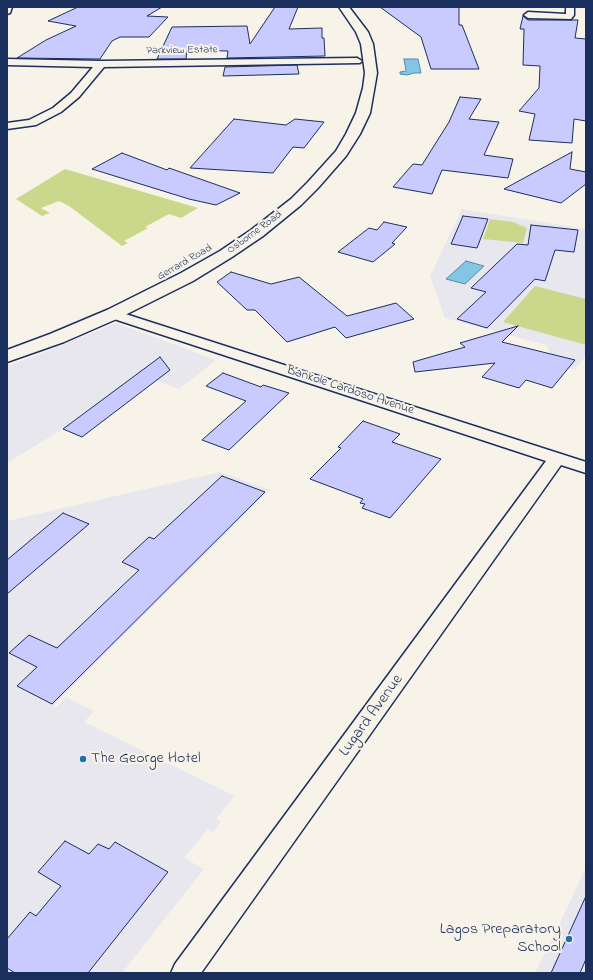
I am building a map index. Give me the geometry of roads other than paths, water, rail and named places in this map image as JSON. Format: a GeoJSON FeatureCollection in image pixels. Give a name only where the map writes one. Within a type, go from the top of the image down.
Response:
{"type":"FeatureCollection","features":[{"type":"Feature","properties":{"kind":"main road","name":"Gerrard Road"},"geometry":{"type":"LineString","coordinates":[[7,342],[90,311],[155,280],[224,240],[263,212],[302,177],[327,150],[338,134],[346,118],[356,87],[358,73],[350,36],[332,7]]}},
{"type":"Feature","properties":{"kind":"main road","name":"Osborne Road"},"geometry":{"type":"LineString","coordinates":[[7,356],[57,338],[113,314],[187,277],[226,254],[257,233],[309,189],[341,153],[361,119],[367,100],[372,73],[368,50],[362,32],[344,7]]}},
{"type":"Feature","properties":{"kind":"street"},"geometry":{"type":"LineString","coordinates":[[7,11],[8,7]]}},
{"type":"Feature","properties":{"kind":"street"},"geometry":{"type":"LineString","coordinates":[[528,15],[568,17],[570,16],[570,7]]}},
{"type":"Feature","properties":{"kind":"street","name":"Parkview Estate"},"geometry":{"type":"LineString","coordinates":[[7,62],[101,64],[356,61]]}},
{"type":"Feature","properties":{"kind":"street"},"geometry":{"type":"LineString","coordinates":[[7,126],[32,123],[57,110],[75,95],[101,64]]}},
{"type":"Feature","properties":{"kind":"street","name":"Bankole Cardoso Avenue"},"geometry":{"type":"LineString","coordinates":[[113,314],[586,468]]}},
{"type":"Feature","properties":{"kind":"street","name":"Lugard Avenue"},"geometry":{"type":"LineString","coordinates":[[185,973],[557,458]]}},
{"type":"Feature","properties":{"kind":"water"},"geometry":{"type":"Polygon","coordinates":[[[404,59],[418,59],[421,73],[407,75],[400,74],[400,72],[406,71],[404,59]]]}},
{"type":"Feature","properties":{"kind":"water"},"geometry":{"type":"Polygon","coordinates":[[[466,261],[484,266],[465,284],[446,279],[466,261]]]}},
{"type":"Feature","properties":{"kind":"place","name":"The George Hotel"},"geometry":{"type":"Point","coordinates":[83,759]}},
{"type":"Feature","properties":{"kind":"place","name":"Lagos Preparatory School"},"geometry":{"type":"Point","coordinates":[569,939]}}]}
